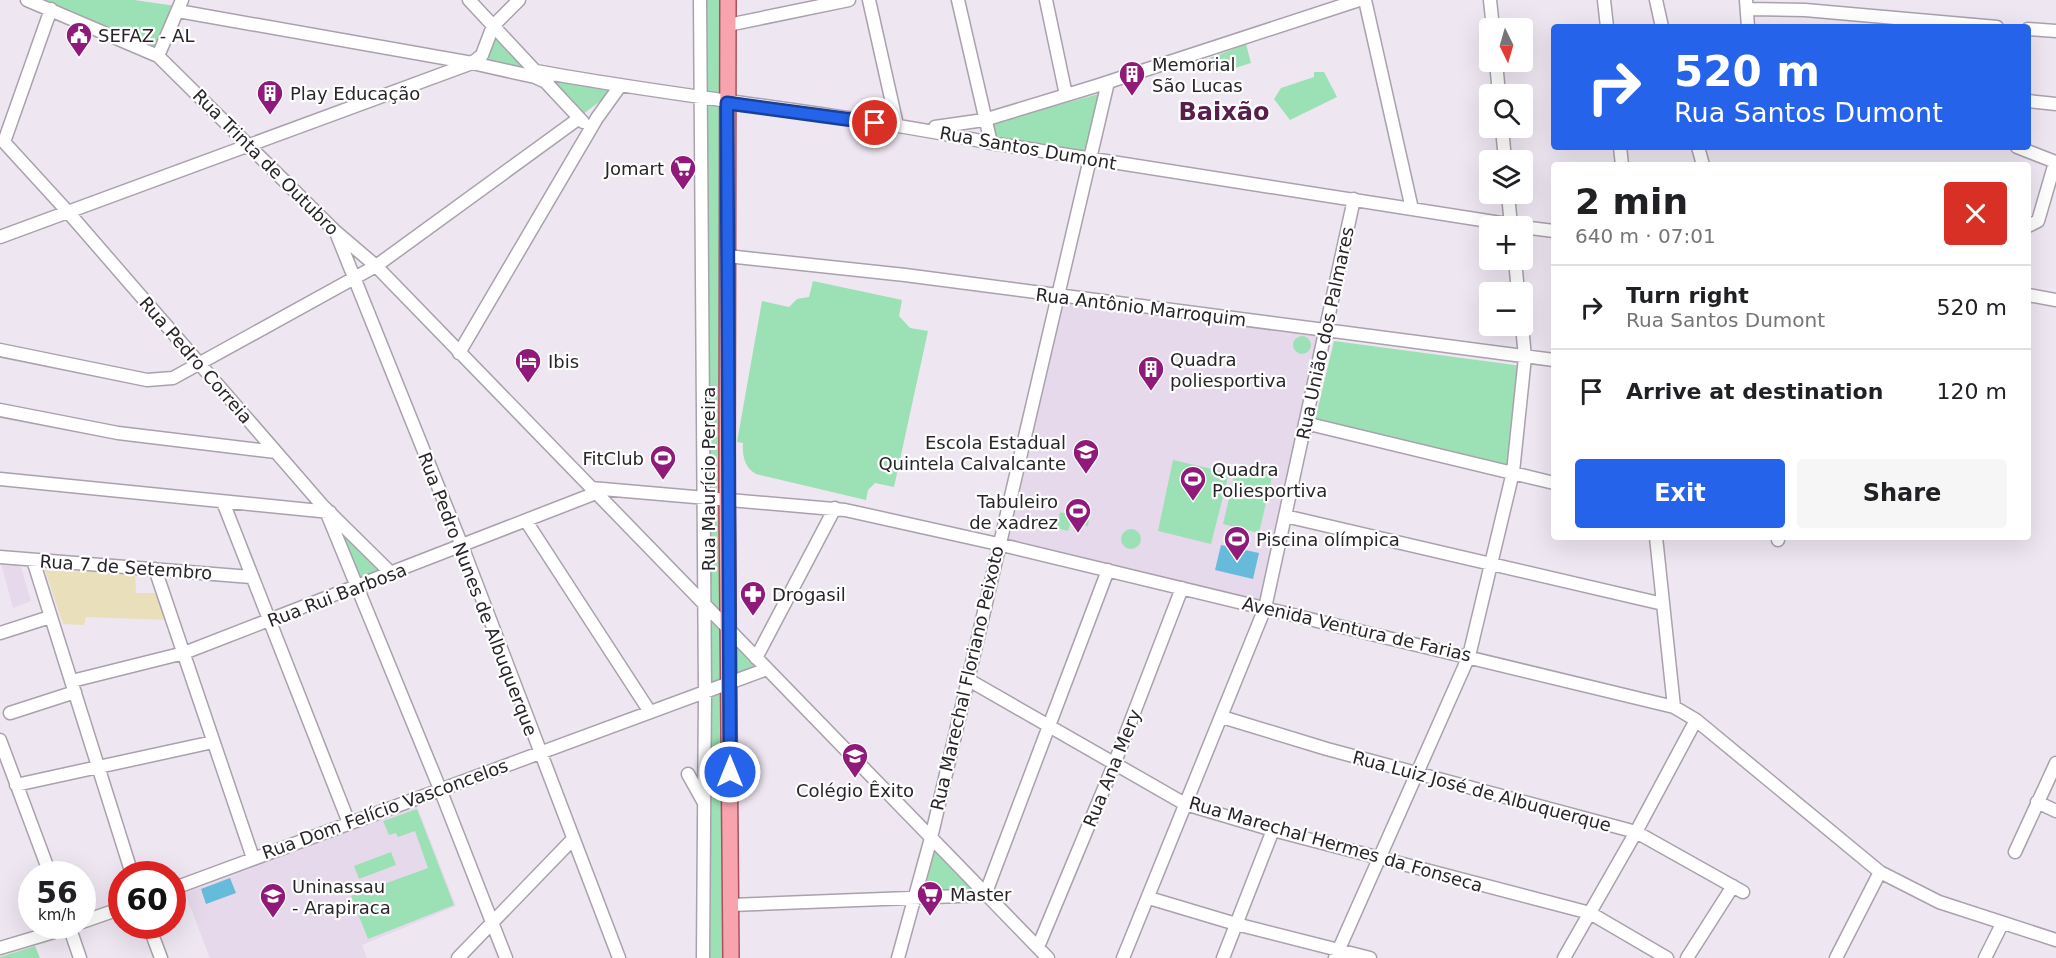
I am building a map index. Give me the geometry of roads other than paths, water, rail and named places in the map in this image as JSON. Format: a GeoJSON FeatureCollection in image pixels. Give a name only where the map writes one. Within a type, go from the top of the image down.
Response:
{"type":"FeatureCollection","features":[{"type":"Feature","properties":{"kind":"main road","name":"Rua Maurício Pereira"},"geometry":{"type":"LineString","coordinates":[[728,0],[727,498],[731,958]]}},
{"type":"Feature","properties":{"kind":"street"},"geometry":{"type":"LineString","coordinates":[[27,0],[158,56],[180,5],[472,63],[536,77],[548,83]]}},
{"type":"Feature","properties":{"kind":"street"},"geometry":{"type":"LineString","coordinates":[[469,0],[578,118],[591,128]]}},
{"type":"Feature","properties":{"kind":"street"},"geometry":{"type":"LineString","coordinates":[[0,237],[472,63],[482,55],[494,26],[519,0]]}},
{"type":"Feature","properties":{"kind":"street","name":"Rua Maurício Pereira"},"geometry":{"type":"LineString","coordinates":[[700,0],[705,692],[703,958]]}},
{"type":"Feature","properties":{"kind":"street"},"geometry":{"type":"LineString","coordinates":[[728,25],[849,0]]}},
{"type":"Feature","properties":{"kind":"street"},"geometry":{"type":"LineString","coordinates":[[869,0],[897,126]]}},
{"type":"Feature","properties":{"kind":"street"},"geometry":{"type":"LineString","coordinates":[[958,0],[991,143]]}},
{"type":"Feature","properties":{"kind":"street"},"geometry":{"type":"LineString","coordinates":[[1046,0],[1066,95]]}},
{"type":"Feature","properties":{"kind":"street"},"geometry":{"type":"LineString","coordinates":[[916,128],[948,127],[984,120],[1359,0]]}},
{"type":"Feature","properties":{"kind":"street"},"geometry":{"type":"LineString","coordinates":[[1365,0],[1412,209]]}},
{"type":"Feature","properties":{"kind":"street"},"geometry":{"type":"LineString","coordinates":[[1490,0],[1492,18]]}},
{"type":"Feature","properties":{"kind":"street"},"geometry":{"type":"LineString","coordinates":[[1604,0],[1607,24]]}},
{"type":"Feature","properties":{"kind":"street"},"geometry":{"type":"LineString","coordinates":[[1656,0],[1661,24]]}},
{"type":"Feature","properties":{"kind":"street"},"geometry":{"type":"LineString","coordinates":[[1748,24],[1747,4],[1932,24]]}},
{"type":"Feature","properties":{"kind":"street"},"geometry":{"type":"LineString","coordinates":[[2,143],[51,9]]}},
{"type":"Feature","properties":{"kind":"street"},"geometry":{"type":"LineString","coordinates":[[2031,29],[2056,31]]}},
{"type":"Feature","properties":{"kind":"street","name":"Rua Trinta de Outubro"},"geometry":{"type":"LineString","coordinates":[[158,56],[335,231],[376,266],[1048,958]]}},
{"type":"Feature","properties":{"kind":"street","name":"Rua Santos Dumont"},"geometry":{"type":"LineString","coordinates":[[536,71],[699,99],[916,128],[991,143],[1479,220]]}},
{"type":"Feature","properties":{"kind":"street","name":"Rua Marechal Floriano Peixoto"},"geometry":{"type":"LineString","coordinates":[[898,958],[931,838],[998,543],[1108,82]]}},
{"type":"Feature","properties":{"kind":"street"},"geometry":{"type":"LineString","coordinates":[[459,353],[591,128],[620,86]]}},
{"type":"Feature","properties":{"kind":"street"},"geometry":{"type":"LineString","coordinates":[[2031,101],[2056,104]]}},
{"type":"Feature","properties":{"kind":"street"},"geometry":{"type":"LineString","coordinates":[[0,350],[158,381],[172,378],[376,266],[578,118]]}},
{"type":"Feature","properties":{"kind":"street","name":"Rua Pedro Correia"},"geometry":{"type":"LineString","coordinates":[[2,143],[68,212],[326,509],[392,574]]}},
{"type":"Feature","properties":{"kind":"street"},"geometry":{"type":"LineString","coordinates":[[2025,150],[2054,161],[2038,221],[2031,224]]}},
{"type":"Feature","properties":{"kind":"street","name":"Rua União dos Palmares"},"geometry":{"type":"LineString","coordinates":[[1123,958],[1265,608],[1354,199]]}},
{"type":"Feature","properties":{"kind":"street","name":"Rua Santos Dumont"},"geometry":{"type":"LineString","coordinates":[[1533,228],[1551,231]]}},
{"type":"Feature","properties":{"kind":"street","name":"Rua Pedro Nunes de Albuquerque"},"geometry":{"type":"LineString","coordinates":[[335,231],[462,546],[572,840],[619,958]]}},
{"type":"Feature","properties":{"kind":"street","name":"Rua Antônio Marroquim"},"geometry":{"type":"LineString","coordinates":[[727,256],[905,274],[1056,296],[1551,360]]}},
{"type":"Feature","properties":{"kind":"street"},"geometry":{"type":"LineString","coordinates":[[2031,296],[2056,300]]}},
{"type":"Feature","properties":{"kind":"street"},"geometry":{"type":"LineString","coordinates":[[1337,954],[1469,656],[1493,564],[1513,472],[1525,357],[1523,336]]}},
{"type":"Feature","properties":{"kind":"street"},"geometry":{"type":"LineString","coordinates":[[0,410],[118,433],[276,452]]}},
{"type":"Feature","properties":{"kind":"street"},"geometry":{"type":"LineString","coordinates":[[1305,423],[1551,482]]}},
{"type":"Feature","properties":{"kind":"street"},"geometry":{"type":"LineString","coordinates":[[0,479],[223,502],[326,509],[506,958]]}},
{"type":"Feature","properties":{"kind":"street","name":"Avenida Ventura de Farias"},"geometry":{"type":"LineString","coordinates":[[594,491],[727,498],[835,508],[998,543],[1674,707],[1696,720],[1880,872],[1939,902],[2056,940]]}},
{"type":"Feature","properties":{"kind":"street","name":"Rua Rui Barbosa"},"geometry":{"type":"LineString","coordinates":[[10,713],[73,686],[184,653],[270,622],[526,521],[594,491]]}},
{"type":"Feature","properties":{"kind":"street"},"geometry":{"type":"LineString","coordinates":[[613,510],[617,500],[628,492]]}},
{"type":"Feature","properties":{"kind":"street"},"geometry":{"type":"LineString","coordinates":[[223,502],[349,823]]}},
{"type":"Feature","properties":{"kind":"street"},"geometry":{"type":"LineString","coordinates":[[756,658],[835,508]]}},
{"type":"Feature","properties":{"kind":"street"},"geometry":{"type":"LineString","coordinates":[[1286,516],[1663,603]]}},
{"type":"Feature","properties":{"kind":"street"},"geometry":{"type":"LineString","coordinates":[[526,521],[650,712]]}},
{"type":"Feature","properties":{"kind":"street"},"geometry":{"type":"LineString","coordinates":[[1656,540],[1674,707]]}},
{"type":"Feature","properties":{"kind":"street","name":"Rua 7 de Setembro"},"geometry":{"type":"LineString","coordinates":[[0,557],[251,577]]}},
{"type":"Feature","properties":{"kind":"street"},"geometry":{"type":"LineString","coordinates":[[33,560],[128,861]]}},
{"type":"Feature","properties":{"kind":"street"},"geometry":{"type":"LineString","coordinates":[[155,569],[253,858]]}},
{"type":"Feature","properties":{"kind":"street"},"geometry":{"type":"LineString","coordinates":[[731,905],[914,900],[985,895],[1108,570]]}},
{"type":"Feature","properties":{"kind":"street","name":"Rua Ana Mery"},"geometry":{"type":"LineString","coordinates":[[1038,947],[1115,762],[1182,588]]}},
{"type":"Feature","properties":{"kind":"street"},"geometry":{"type":"LineString","coordinates":[[0,633],[50,617]]}},
{"type":"Feature","properties":{"kind":"street","name":"Rua Dom Felício Vasconcelos"},"geometry":{"type":"LineString","coordinates":[[186,884],[766,669]]}},
{"type":"Feature","properties":{"kind":"street","name":"Rua Marechal Hermes da Fonseca"},"geometry":{"type":"LineString","coordinates":[[967,679],[1185,804],[1378,858],[1590,913],[1667,958]]}},
{"type":"Feature","properties":{"kind":"street","name":"Rua Luiz José de Albuquerque"},"geometry":{"type":"LineString","coordinates":[[1222,717],[1327,750],[1636,832],[1738,889],[1687,958]]}},
{"type":"Feature","properties":{"kind":"street"},"geometry":{"type":"LineString","coordinates":[[1564,958],[1636,832],[1696,720]]}},
{"type":"Feature","properties":{"kind":"street"},"geometry":{"type":"LineString","coordinates":[[0,740],[45,861]]}},
{"type":"Feature","properties":{"kind":"street"},"geometry":{"type":"LineString","coordinates":[[16,785],[213,742]]}},
{"type":"Feature","properties":{"kind":"street"},"geometry":{"type":"LineString","coordinates":[[2015,852],[2056,763]]}},
{"type":"Feature","properties":{"kind":"street"},"geometry":{"type":"LineString","coordinates":[[688,774],[704,802]]}},
{"type":"Feature","properties":{"kind":"street"},"geometry":{"type":"LineString","coordinates":[[2037,802],[2056,811]]}},
{"type":"Feature","properties":{"kind":"street"},"geometry":{"type":"LineString","coordinates":[[1223,958],[1274,830]]}},
{"type":"Feature","properties":{"kind":"street"},"geometry":{"type":"LineString","coordinates":[[458,958],[572,840]]}},
{"type":"Feature","properties":{"kind":"street"},"geometry":{"type":"LineString","coordinates":[[1836,958],[1880,872]]}},
{"type":"Feature","properties":{"kind":"street"},"geometry":{"type":"LineString","coordinates":[[1149,898],[1337,954],[1370,958]]}},
{"type":"Feature","properties":{"kind":"street"},"geometry":{"type":"LineString","coordinates":[[1985,958],[2001,924]]}},
{"type":"Feature","properties":{"kind":"street"},"geometry":{"type":"LineString","coordinates":[[0,948],[29,939]]}},
{"type":"Feature","properties":{"kind":"street"},"geometry":{"type":"LineString","coordinates":[[75,939],[80,958]]}},
{"type":"Feature","properties":{"kind":"street"},"geometry":{"type":"LineString","coordinates":[[154,939],[161,958]]}},
{"type":"Feature","properties":{"kind":"water","name":"Piscina olímpica"},"geometry":{"type":"Polygon","coordinates":[[[1221,545],[1259,553],[1253,579],[1215,570],[1221,545]]]}},
{"type":"Feature","properties":{"kind":"water"},"geometry":{"type":"Polygon","coordinates":[[[230,878],[236,893],[206,904],[201,889],[230,878]]]}},
{"type":"Feature","properties":{"kind":"place","name":"SEFAZ - AL"},"geometry":{"type":"Point","coordinates":[79,58]}},
{"type":"Feature","properties":{"kind":"place","name":"Memorial São Lucas"},"geometry":{"type":"Point","coordinates":[1132,97]}},
{"type":"Feature","properties":{"kind":"place","name":"Play Educação"},"geometry":{"type":"Point","coordinates":[270,116]}},
{"type":"Feature","properties":{"kind":"place","name":"Jomart"},"geometry":{"type":"Point","coordinates":[683,191]}},
{"type":"Feature","properties":{"kind":"place","name":"Ibis"},"geometry":{"type":"Point","coordinates":[528,384]}},
{"type":"Feature","properties":{"kind":"place","name":"Quadra poliesportiva"},"geometry":{"type":"Point","coordinates":[1151,392]}},
{"type":"Feature","properties":{"kind":"place","name":"Escola Estadual Quintela Calvalcante"},"geometry":{"type":"Point","coordinates":[1086,475]}},
{"type":"Feature","properties":{"kind":"place","name":"FitClub"},"geometry":{"type":"Point","coordinates":[663,481]}},
{"type":"Feature","properties":{"kind":"place","name":"Quadra Poliesportiva"},"geometry":{"type":"Point","coordinates":[1193,502]}},
{"type":"Feature","properties":{"kind":"place","name":"Tabuleiro de xadrez"},"geometry":{"type":"Point","coordinates":[1078,534]}},
{"type":"Feature","properties":{"kind":"place","name":"Piscina olímpica"},"geometry":{"type":"Point","coordinates":[1237,562]}},
{"type":"Feature","properties":{"kind":"place","name":"Drogasil"},"geometry":{"type":"Point","coordinates":[753,617]}},
{"type":"Feature","properties":{"kind":"place","name":"Colégio Êxito"},"geometry":{"type":"Point","coordinates":[855,779]}},
{"type":"Feature","properties":{"kind":"place","name":"Master"},"geometry":{"type":"Point","coordinates":[930,917]}},
{"type":"Feature","properties":{"kind":"place","name":"Uninassau - Arapiraca"},"geometry":{"type":"Point","coordinates":[273,919]}},
{"type":"Feature","properties":{"kind":"district","name":"Baixão"},"geometry":{"type":"Point","coordinates":[1224,112]}}]}
